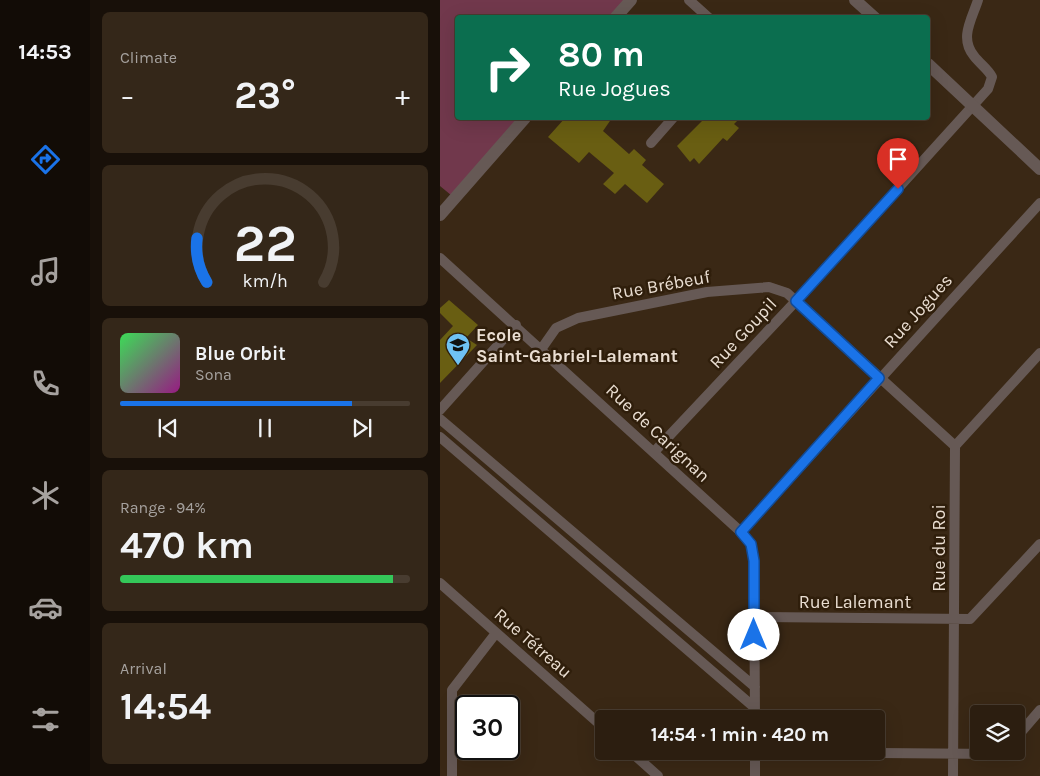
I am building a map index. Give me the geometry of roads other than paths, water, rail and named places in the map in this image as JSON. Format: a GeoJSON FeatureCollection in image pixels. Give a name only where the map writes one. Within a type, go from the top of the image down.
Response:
{"type":"FeatureCollection","features":[{"type":"Feature","properties":{"kind":"street"},"geometry":{"type":"LineString","coordinates":[[618,15],[631,0]]}},
{"type":"Feature","properties":{"kind":"street"},"geometry":{"type":"LineString","coordinates":[[689,0],[706,15]]}},
{"type":"Feature","properties":{"kind":"street"},"geometry":{"type":"LineString","coordinates":[[855,0],[872,15]]}},
{"type":"Feature","properties":{"kind":"street","name":"Rue Goupil"},"geometry":{"type":"LineString","coordinates":[[654,452],[796,301],[988,89],[993,80],[990,73],[974,56],[968,44],[967,30],[978,0]]}},
{"type":"Feature","properties":{"kind":"street"},"geometry":{"type":"LineString","coordinates":[[930,66],[974,105],[1040,169]]}},
{"type":"Feature","properties":{"kind":"street"},"geometry":{"type":"LineString","coordinates":[[440,215],[523,120]]}},
{"type":"Feature","properties":{"kind":"street"},"geometry":{"type":"LineString","coordinates":[[651,143],[671,120]]}},
{"type":"Feature","properties":{"kind":"street","name":"Rue Jogues"},"geometry":{"type":"LineString","coordinates":[[741,532],[1040,202]]}},
{"type":"Feature","properties":{"kind":"street","name":"Rue de Carignan"},"geometry":{"type":"LineString","coordinates":[[440,258],[542,348],[741,532],[751,544],[754,561],[755,708]]}},
{"type":"Feature","properties":{"kind":"street","name":"Rue Brébeuf"},"geometry":{"type":"LineString","coordinates":[[542,348],[556,328],[567,321],[707,292],[770,287],[787,293],[955,446]]}},
{"type":"Feature","properties":{"kind":"street"},"geometry":{"type":"LineString","coordinates":[[440,410],[516,325]]}},
{"type":"Feature","properties":{"kind":"street"},"geometry":{"type":"LineString","coordinates":[[955,446],[1040,353]]}},
{"type":"Feature","properties":{"kind":"street"},"geometry":{"type":"LineString","coordinates":[[440,419],[755,687]]}},
{"type":"Feature","properties":{"kind":"street"},"geometry":{"type":"LineString","coordinates":[[440,437],[755,708]]}},
{"type":"Feature","properties":{"kind":"street","name":"Rue du Roi"},"geometry":{"type":"LineString","coordinates":[[953,776],[952,644],[955,619],[955,446]]}},
{"type":"Feature","properties":{"kind":"street"},"geometry":{"type":"LineString","coordinates":[[510,497],[519,486]]}},
{"type":"Feature","properties":{"kind":"street","name":"Rue Lalemant"},"geometry":{"type":"LineString","coordinates":[[754,617],[970,619],[1040,544]]}},
{"type":"Feature","properties":{"kind":"street"},"geometry":{"type":"LineString","coordinates":[[586,563],[596,552]]}},
{"type":"Feature","properties":{"kind":"street","name":"Rue Tétreau"},"geometry":{"type":"LineString","coordinates":[[440,583],[595,720]]}},
{"type":"Feature","properties":{"kind":"street"},"geometry":{"type":"LineString","coordinates":[[655,622],[665,611]]}},
{"type":"Feature","properties":{"kind":"street"},"geometry":{"type":"LineString","coordinates":[[452,776],[452,690],[496,633]]}},
{"type":"Feature","properties":{"kind":"street"},"geometry":{"type":"LineString","coordinates":[[1025,728],[1040,710]]}},
{"type":"Feature","properties":{"kind":"street"},"geometry":{"type":"LineString","coordinates":[[885,754],[970,755]]}},
{"type":"Feature","properties":{"kind":"street"},"geometry":{"type":"LineString","coordinates":[[640,760],[658,776]]}},
{"type":"Feature","properties":{"kind":"street"},"geometry":{"type":"LineString","coordinates":[[755,760],[755,776]]}},
{"type":"Feature","properties":{"kind":"place","name":"Ecole Saint-Gabriel-Lalemant"},"geometry":{"type":"Point","coordinates":[458,366]}}]}
